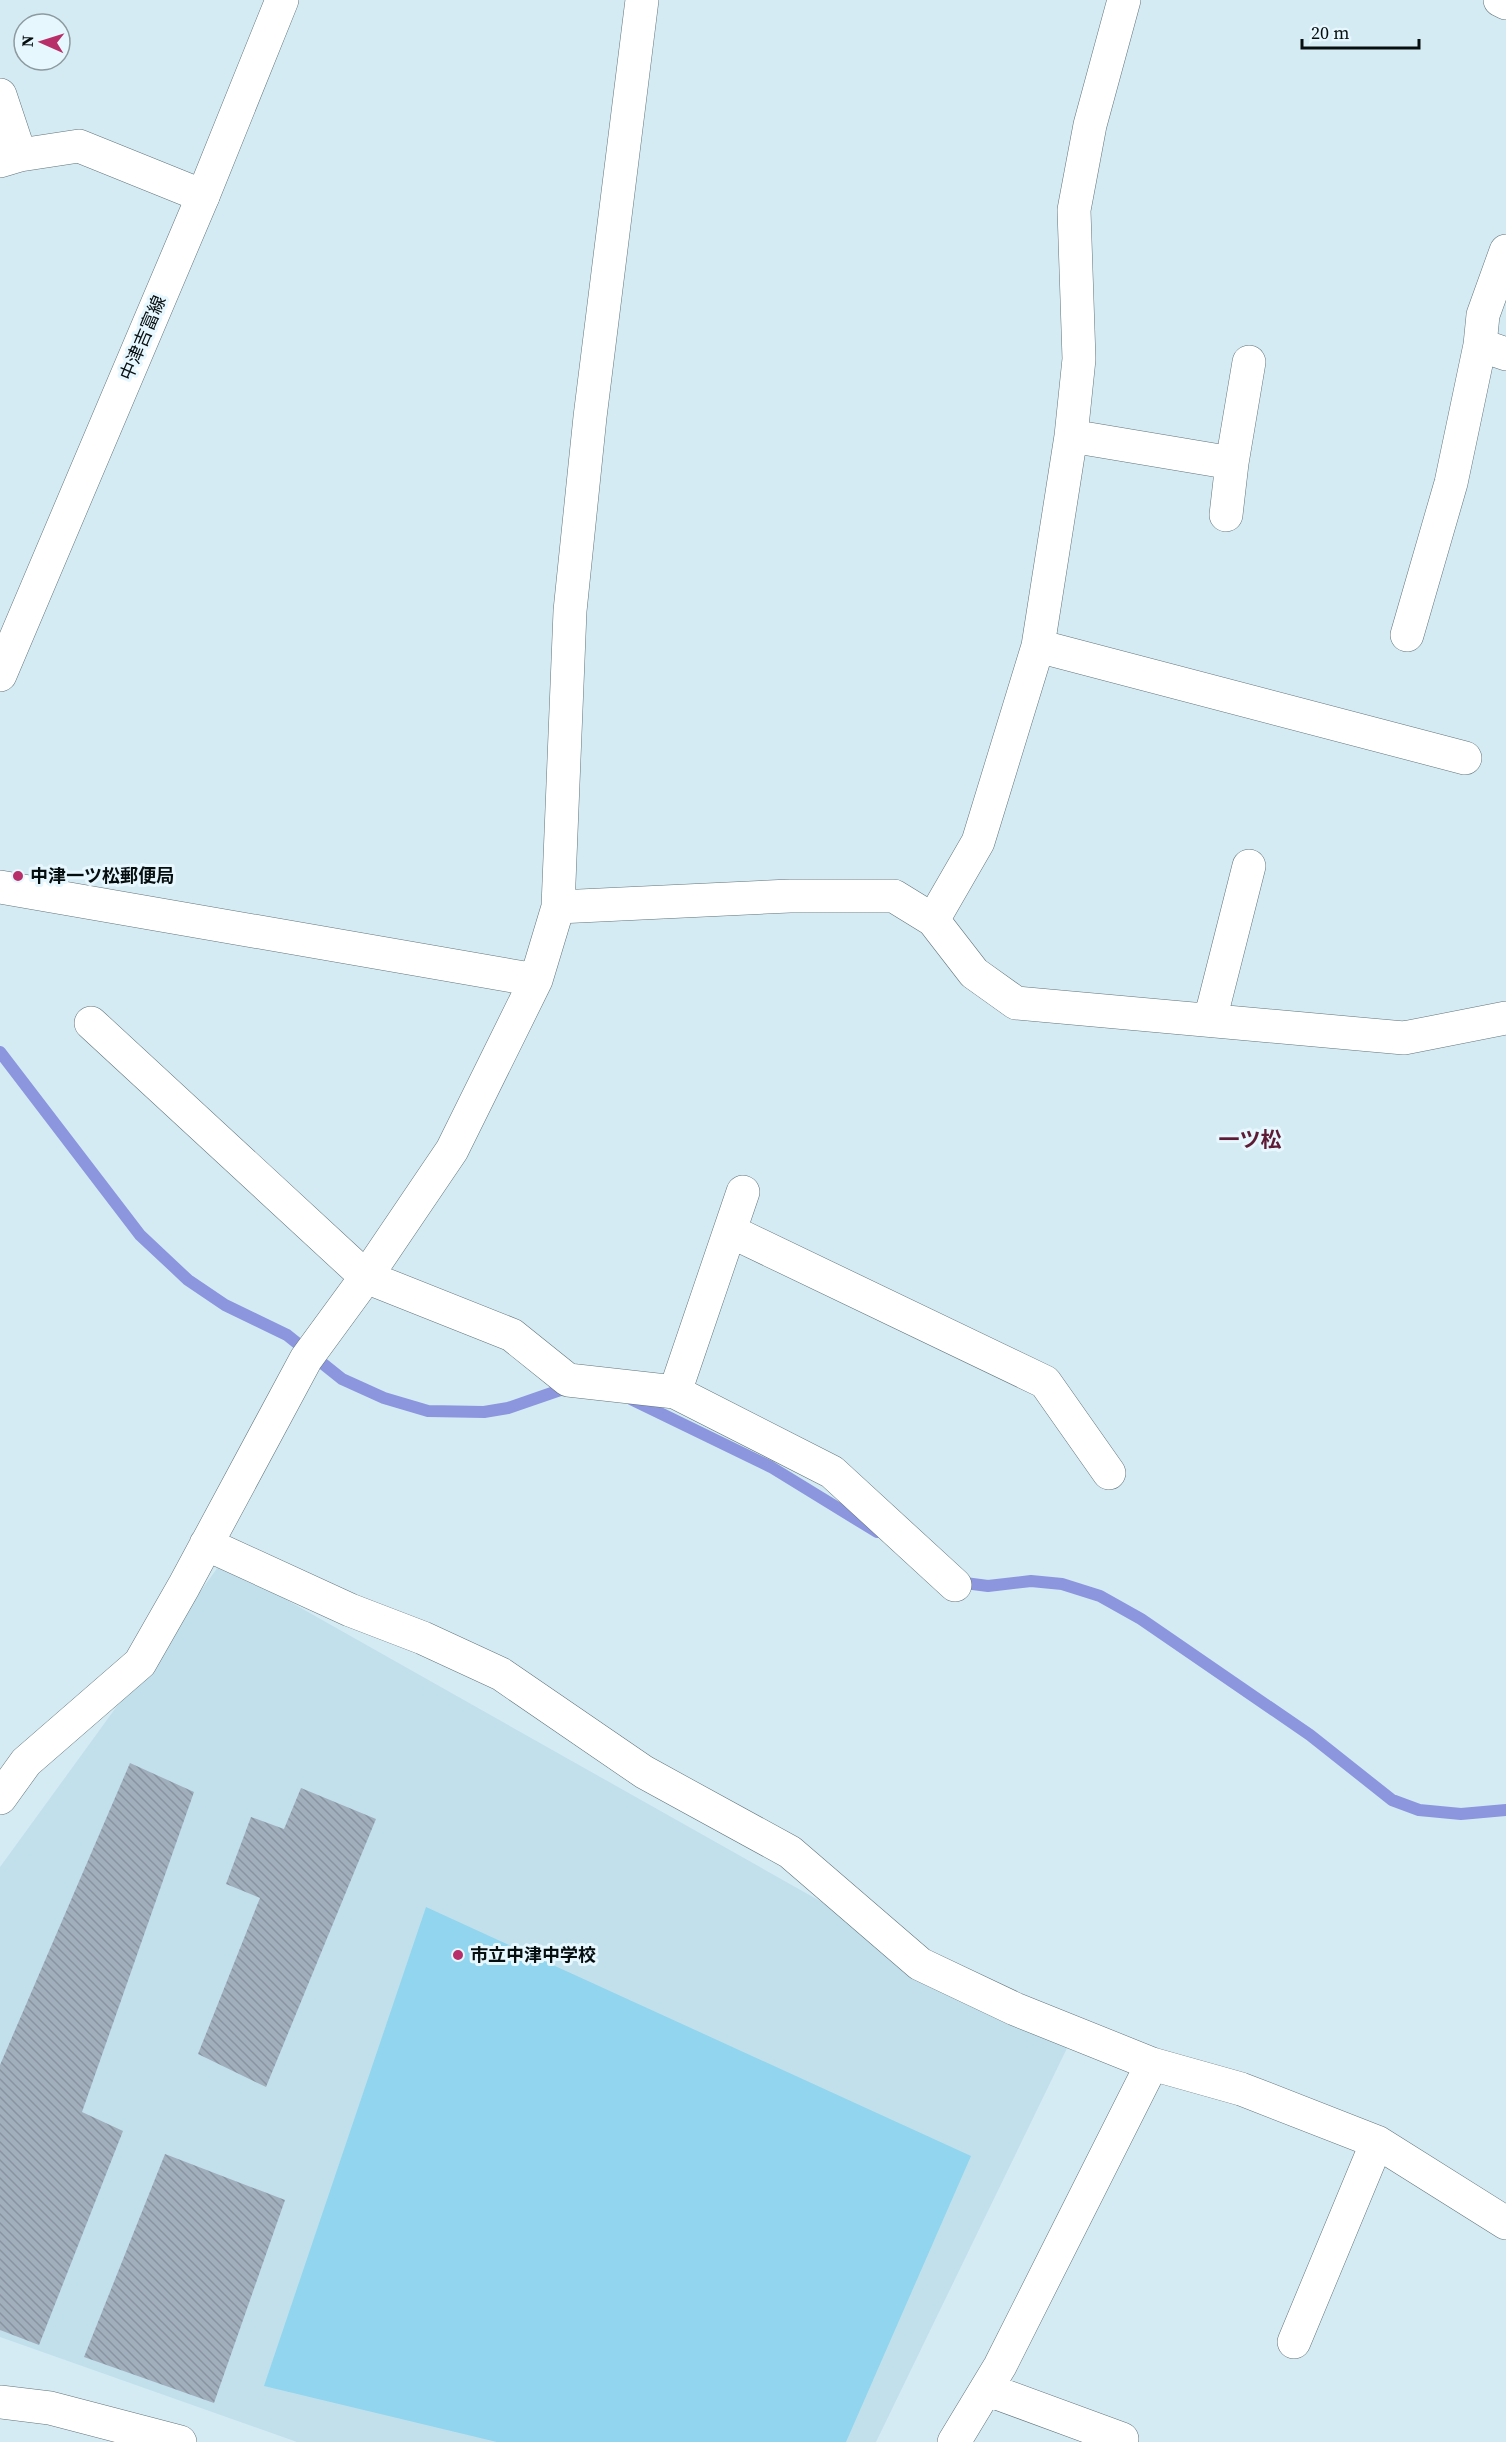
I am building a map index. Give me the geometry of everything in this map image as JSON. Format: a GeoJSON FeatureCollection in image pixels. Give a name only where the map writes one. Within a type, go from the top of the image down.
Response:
{"type":"FeatureCollection","features":[{"type":"Feature","properties":{"kind":"street","name":"中津吉富線"},"geometry":{"type":"LineString","coordinates":[[0,675],[203,196],[282,0]]}},
{"type":"Feature","properties":{"kind":"street"},"geometry":{"type":"LineString","coordinates":[[0,1798],[26,1762],[140,1663],[306,1359],[366,1277],[452,1150],[536,980],[558,907],[570,611],[590,417],[642,0]]}},
{"type":"Feature","properties":{"kind":"street"},"geometry":{"type":"LineString","coordinates":[[933,920],[978,842],[1038,646],[1071,436],[1079,359],[1074,210],[1090,125],[1124,0]]}},
{"type":"Feature","properties":{"kind":"street"},"geometry":{"type":"LineString","coordinates":[[1500,0],[1506,3]]}},
{"type":"Feature","properties":{"kind":"street"},"geometry":{"type":"LineString","coordinates":[[0,95],[10,158],[79,146],[203,196]]}},
{"type":"Feature","properties":{"kind":"street"},"geometry":{"type":"LineString","coordinates":[[1407,635],[1493,350],[1483,315],[1506,251]]}},
{"type":"Feature","properties":{"kind":"street"},"geometry":{"type":"LineString","coordinates":[[1226,515],[1232,463],[1250,362]]}},
{"type":"Feature","properties":{"kind":"street"},"geometry":{"type":"LineString","coordinates":[[1071,436],[1232,463]]}},
{"type":"Feature","properties":{"kind":"street"},"geometry":{"type":"LineString","coordinates":[[1038,646],[1465,758]]}},
{"type":"Feature","properties":{"kind":"street"},"geometry":{"type":"LineString","coordinates":[[1210,1020],[1249,866]]}},
{"type":"Feature","properties":{"kind":"street"},"geometry":{"type":"LineString","coordinates":[[0,887],[536,980]]}},
{"type":"Feature","properties":{"kind":"street"},"geometry":{"type":"LineString","coordinates":[[558,907],[790,896],[894,896],[933,920],[974,973],[1016,1003],[1404,1038],[1506,1018]]}},
{"type":"Feature","properties":{"kind":"street"},"geometry":{"type":"LineString","coordinates":[[91,1023],[366,1277],[512,1335],[568,1380],[675,1392],[832,1472],[955,1585]]}},
{"type":"Feature","properties":{"kind":"street"},"geometry":{"type":"LineString","coordinates":[[675,1392],[743,1192]]}},
{"type":"Feature","properties":{"kind":"street"},"geometry":{"type":"LineString","coordinates":[[730,1231],[1045,1382],[1109,1473]]}},
{"type":"Feature","properties":{"kind":"street"},"geometry":{"type":"LineString","coordinates":[[206,1544],[350,1610],[423,1638],[501,1674],[644,1772],[790,1852],[920,1964],[1015,2009],[1152,2064],[1241,2089],[1377,2142],[1506,2223]]}},
{"type":"Feature","properties":{"kind":"street"},"geometry":{"type":"LineString","coordinates":[[954,2442],[1000,2366],[1152,2064]]}},
{"type":"Feature","properties":{"kind":"street"},"geometry":{"type":"LineString","coordinates":[[1294,2342],[1377,2142]]}},
{"type":"Feature","properties":{"kind":"street"},"geometry":{"type":"LineString","coordinates":[[986,2389],[1122,2439]]}},
{"type":"Feature","properties":{"kind":"street"},"geometry":{"type":"LineString","coordinates":[[0,2402],[50,2408],[175,2441]]}},
{"type":"Feature","properties":{"kind":"shaded area","name":"市立中津中学校"},"geometry":{"type":"Polygon","coordinates":[[[221,1563],[1070,2042],[876,2442],[297,2442],[0,2337],[0,1867],[221,1563]]]}},
{"type":"Feature","properties":{"kind":"shaded area"},"geometry":{"type":"Polygon","coordinates":[[[426,1907],[971,2156],[846,2442],[497,2442],[264,2386],[426,1907]]]}},
{"type":"Feature","properties":{"kind":"building"},"geometry":{"type":"Polygon","coordinates":[[[130,1763],[194,1792],[82,2112],[123,2131],[39,2345],[0,2330],[0,2065],[130,1763]]]}},
{"type":"Feature","properties":{"kind":"building"},"geometry":{"type":"Polygon","coordinates":[[[301,1788],[376,1819],[266,2087],[198,2054],[260,1898],[226,1884],[251,1817],[284,1829],[301,1788]]]}},
{"type":"Feature","properties":{"kind":"building"},"geometry":{"type":"Polygon","coordinates":[[[165,2154],[285,2200],[214,2403],[84,2357],[165,2154]]]}},
{"type":"Feature","properties":{"kind":"waterway"},"geometry":{"type":"LineString","coordinates":[[0,1052],[140,1235],[188,1280],[225,1305],[287,1335],[342,1379],[384,1398],[428,1411],[484,1412],[508,1408],[569,1387]]}},
{"type":"Feature","properties":{"kind":"waterway"},"geometry":{"type":"LineString","coordinates":[[631,1399],[771,1467],[877,1532]]}},
{"type":"Feature","properties":{"kind":"waterway"},"geometry":{"type":"LineString","coordinates":[[956,1580],[988,1586],[1031,1581],[1062,1584],[1100,1596],[1141,1619],[1310,1735],[1392,1800],[1419,1810],[1461,1814],[1506,1810]]}},
{"type":"Feature","properties":{"kind":"place","name":"中津一ツ松郵便局"},"geometry":{"type":"Point","coordinates":[18,876]}},
{"type":"Feature","properties":{"kind":"place","name":"市立中津中学校"},"geometry":{"type":"Point","coordinates":[458,1955]}},
{"type":"Feature","properties":{"kind":"district","name":"一ツ松"},"geometry":{"type":"Point","coordinates":[1250,1140]}}]}
